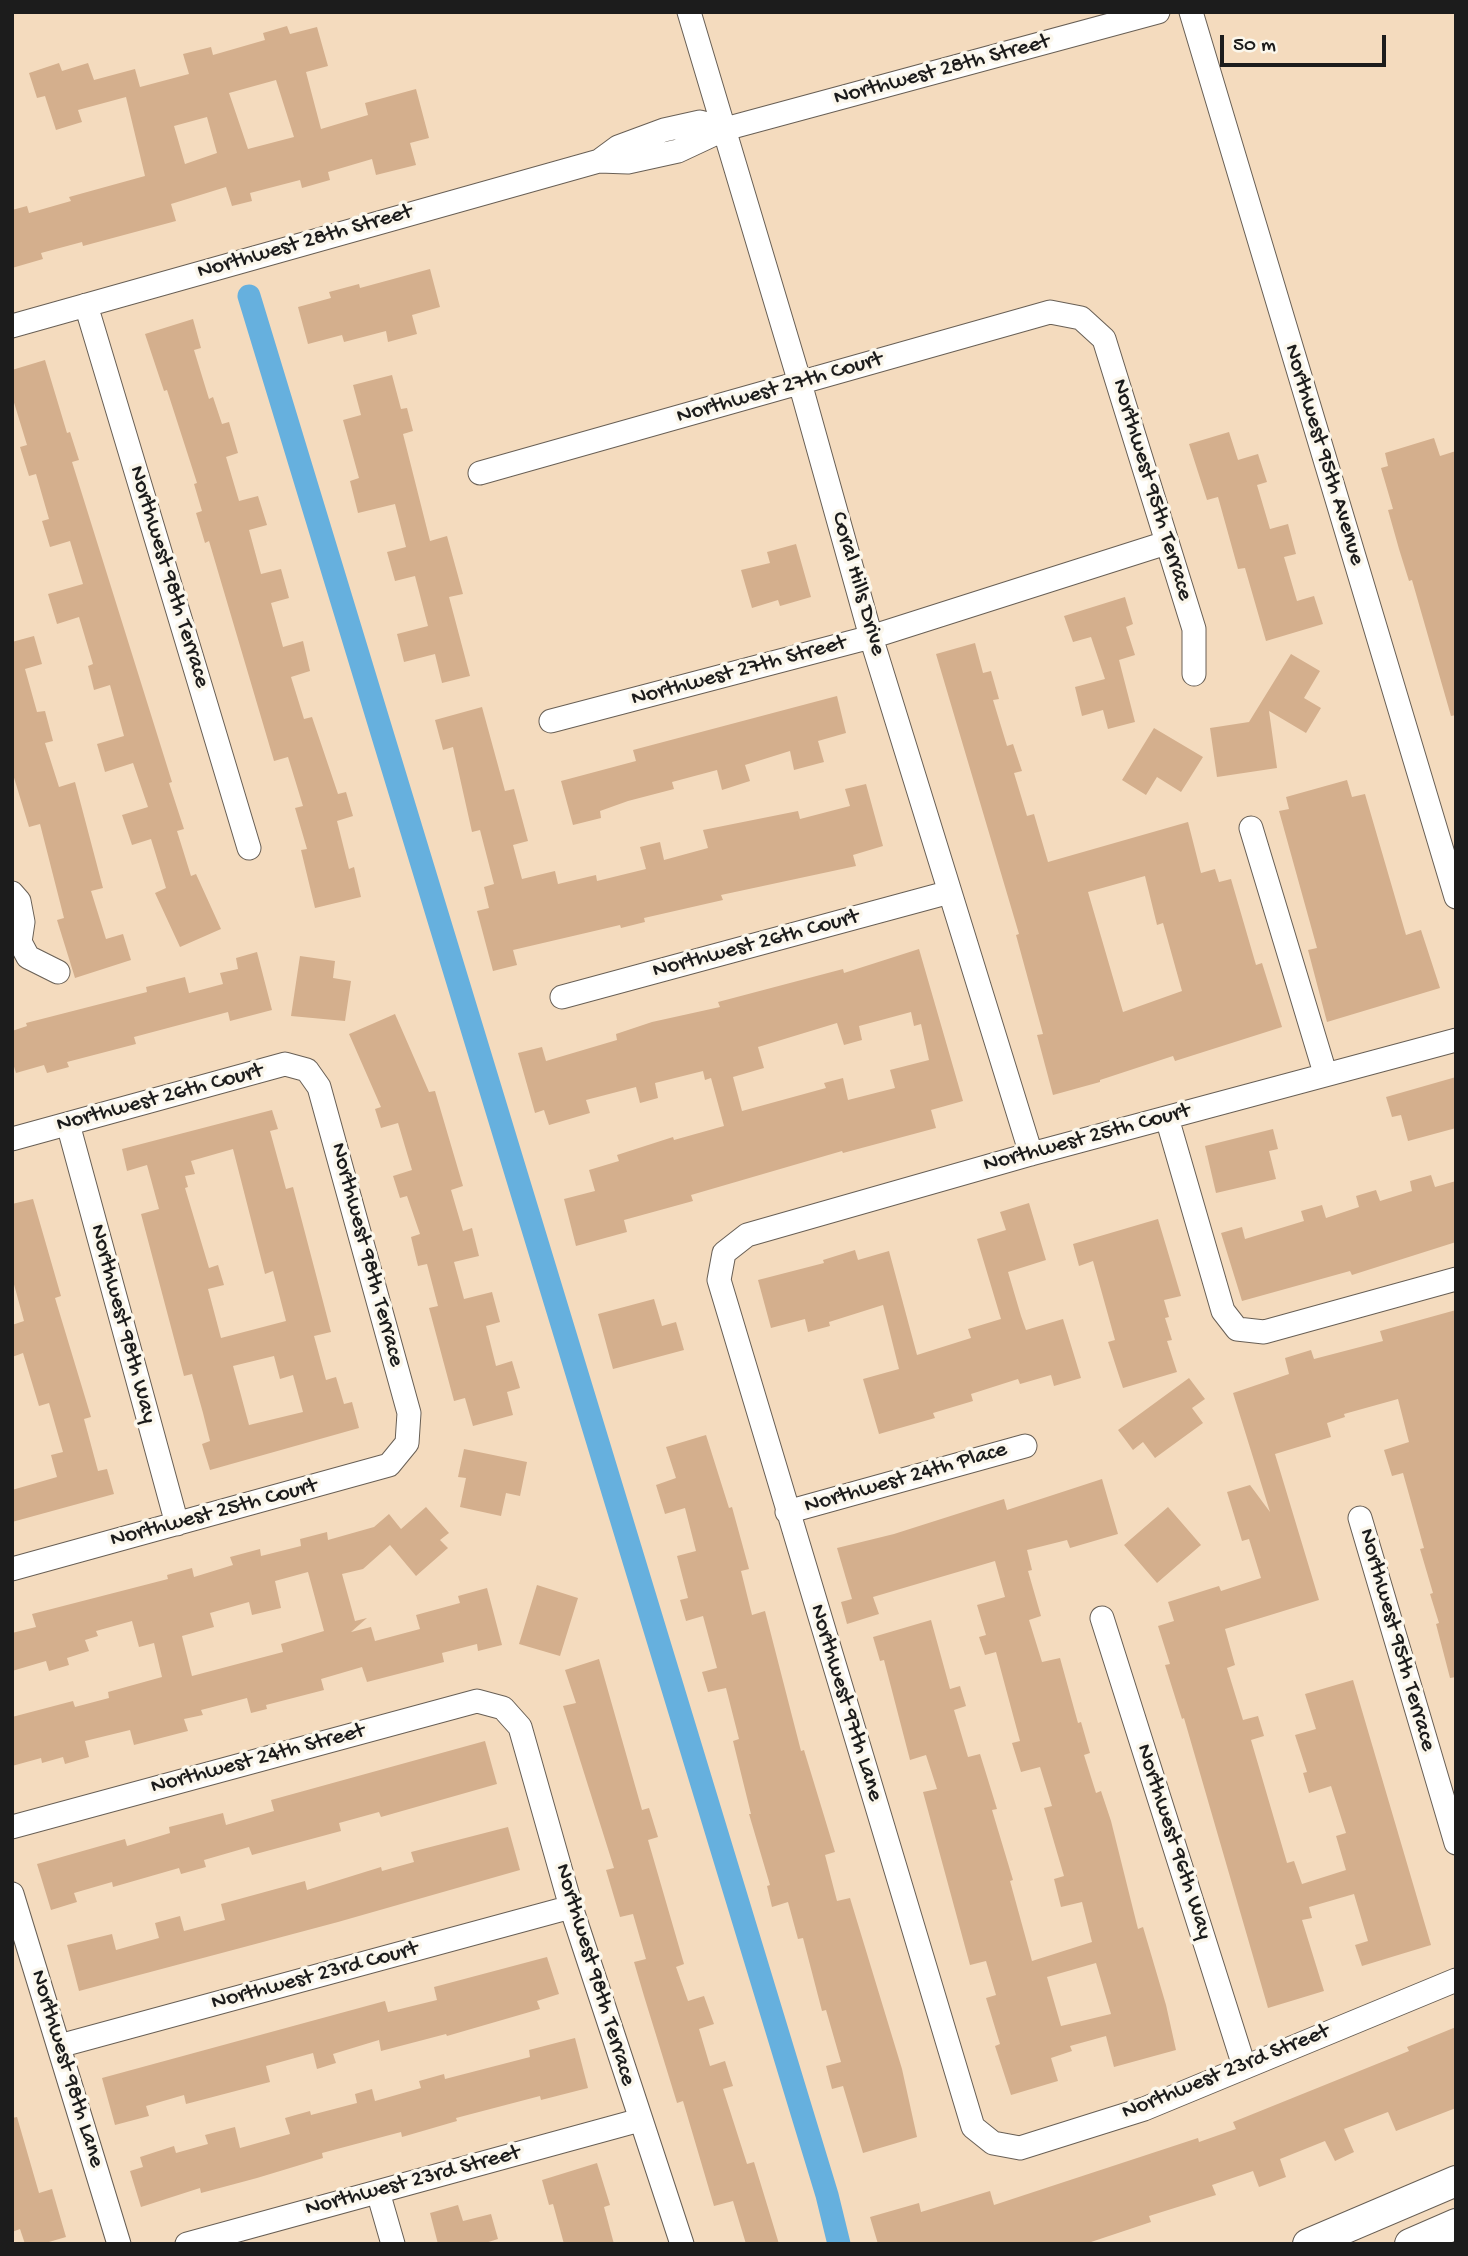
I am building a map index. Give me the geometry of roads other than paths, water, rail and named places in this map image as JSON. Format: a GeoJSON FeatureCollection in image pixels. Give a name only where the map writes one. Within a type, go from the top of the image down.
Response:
{"type":"FeatureCollection","features":[{"type":"Feature","properties":{"kind":"main road"},"geometry":{"type":"LineString","coordinates":[[1318,2242],[1456,2181]]}},
{"type":"Feature","properties":{"kind":"main road"},"geometry":{"type":"LineString","coordinates":[[1410,2244],[1456,2224]]}},
{"type":"Feature","properties":{"kind":"street","name":"Coral Hills Drive"},"geometry":{"type":"LineString","coordinates":[[689,12],[800,383],[871,637],[1031,1154]]}},
{"type":"Feature","properties":{"kind":"street","name":"Northwest 28th Street"},"geometry":{"type":"LineString","coordinates":[[12,326],[599,161],[618,147],[664,130],[700,122],[725,129],[1158,12]]}},
{"type":"Feature","properties":{"kind":"street","name":"Northwest 95th Avenue"},"geometry":{"type":"LineString","coordinates":[[1191,12],[1456,897]]}},
{"type":"Feature","properties":{"kind":"street","name":"Northwest 98th Terrace"},"geometry":{"type":"LineString","coordinates":[[86,305],[249,848]]}},
{"type":"Feature","properties":{"kind":"street","name":"Northwest 27th Court"},"geometry":{"type":"LineString","coordinates":[[480,473],[1050,312],[1081,318]]}},
{"type":"Feature","properties":{"kind":"street","name":"Northwest 95th Terrace"},"geometry":{"type":"LineString","coordinates":[[1081,318],[1104,339],[1195,629],[1194,674]]}},
{"type":"Feature","properties":{"kind":"street","name":"Northwest 27th Street"},"geometry":{"type":"LineString","coordinates":[[551,721],[871,637],[1166,543]]}},
{"type":"Feature","properties":{"kind":"street"},"geometry":{"type":"LineString","coordinates":[[1251,828],[1325,1073]]}},
{"type":"Feature","properties":{"kind":"street","name":"Northwest 26th Court"},"geometry":{"type":"LineString","coordinates":[[562,997],[950,892]]}},
{"type":"Feature","properties":{"kind":"street"},"geometry":{"type":"LineString","coordinates":[[12,893],[19,901],[23,922],[16,941],[28,957],[58,972]]}},
{"type":"Feature","properties":{"kind":"street","name":"Northwest 25th Court"},"geometry":{"type":"LineString","coordinates":[[724,1253],[747,1235],[1325,1073],[1456,1040]]}},
{"type":"Feature","properties":{"kind":"street","name":"Northwest 26th Court"},"geometry":{"type":"LineString","coordinates":[[12,1139],[285,1064],[307,1070]]}},
{"type":"Feature","properties":{"kind":"street","name":"Northwest 98th Terrace"},"geometry":{"type":"LineString","coordinates":[[307,1070],[319,1087],[409,1413],[407,1443]]}},
{"type":"Feature","properties":{"kind":"street"},"geometry":{"type":"LineString","coordinates":[[1167,1118],[1223,1311],[1237,1329],[1264,1332],[1456,1279]]}},
{"type":"Feature","properties":{"kind":"street","name":"Northwest 98th Way"},"geometry":{"type":"LineString","coordinates":[[68,1124],[177,1524]]}},
{"type":"Feature","properties":{"kind":"street","name":"Northwest 97th Lane"},"geometry":{"type":"LineString","coordinates":[[724,1253],[719,1280],[787,1512],[973,2127],[993,2143]]}},
{"type":"Feature","properties":{"kind":"street","name":"Northwest 25th Court"},"geometry":{"type":"LineString","coordinates":[[12,1569],[389,1465],[407,1443]]}},
{"type":"Feature","properties":{"kind":"street","name":"Northwest 24th Place"},"geometry":{"type":"LineString","coordinates":[[787,1512],[1025,1446]]}},
{"type":"Feature","properties":{"kind":"street","name":"Northwest 95th Terrace"},"geometry":{"type":"LineString","coordinates":[[1360,1518],[1446,1774],[1456,1843]]}},
{"type":"Feature","properties":{"kind":"street","name":"Northwest 96th Way"},"geometry":{"type":"LineString","coordinates":[[1102,1618],[1244,2066]]}},
{"type":"Feature","properties":{"kind":"street","name":"Northwest 24th Street"},"geometry":{"type":"LineString","coordinates":[[12,1827],[477,1701],[503,1708]]}},
{"type":"Feature","properties":{"kind":"street","name":"Northwest 98th Terrace"},"geometry":{"type":"LineString","coordinates":[[503,1708],[520,1727],[571,1907],[682,2244]]}},
{"type":"Feature","properties":{"kind":"street","name":"Northwest 98th Lane"},"geometry":{"type":"LineString","coordinates":[[12,1894],[119,2244]]}},
{"type":"Feature","properties":{"kind":"street","name":"Northwest 23rd Court"},"geometry":{"type":"LineString","coordinates":[[59,2046],[571,1907]]}},
{"type":"Feature","properties":{"kind":"street","name":"Northwest 23rd Street"},"geometry":{"type":"LineString","coordinates":[[993,2143],[1020,2148],[1144,2109],[1456,1980]]}},
{"type":"Feature","properties":{"kind":"street","name":"Northwest 23rd Street"},"geometry":{"type":"LineString","coordinates":[[187,2244],[640,2120]]}},
{"type":"Feature","properties":{"kind":"street"},"geometry":{"type":"LineString","coordinates":[[377,2192],[393,2244]]}},
{"type":"Feature","properties":{"kind":"waterway"},"geometry":{"type":"LineString","coordinates":[[249,296],[827,2195],[839,2244]]}}]}
